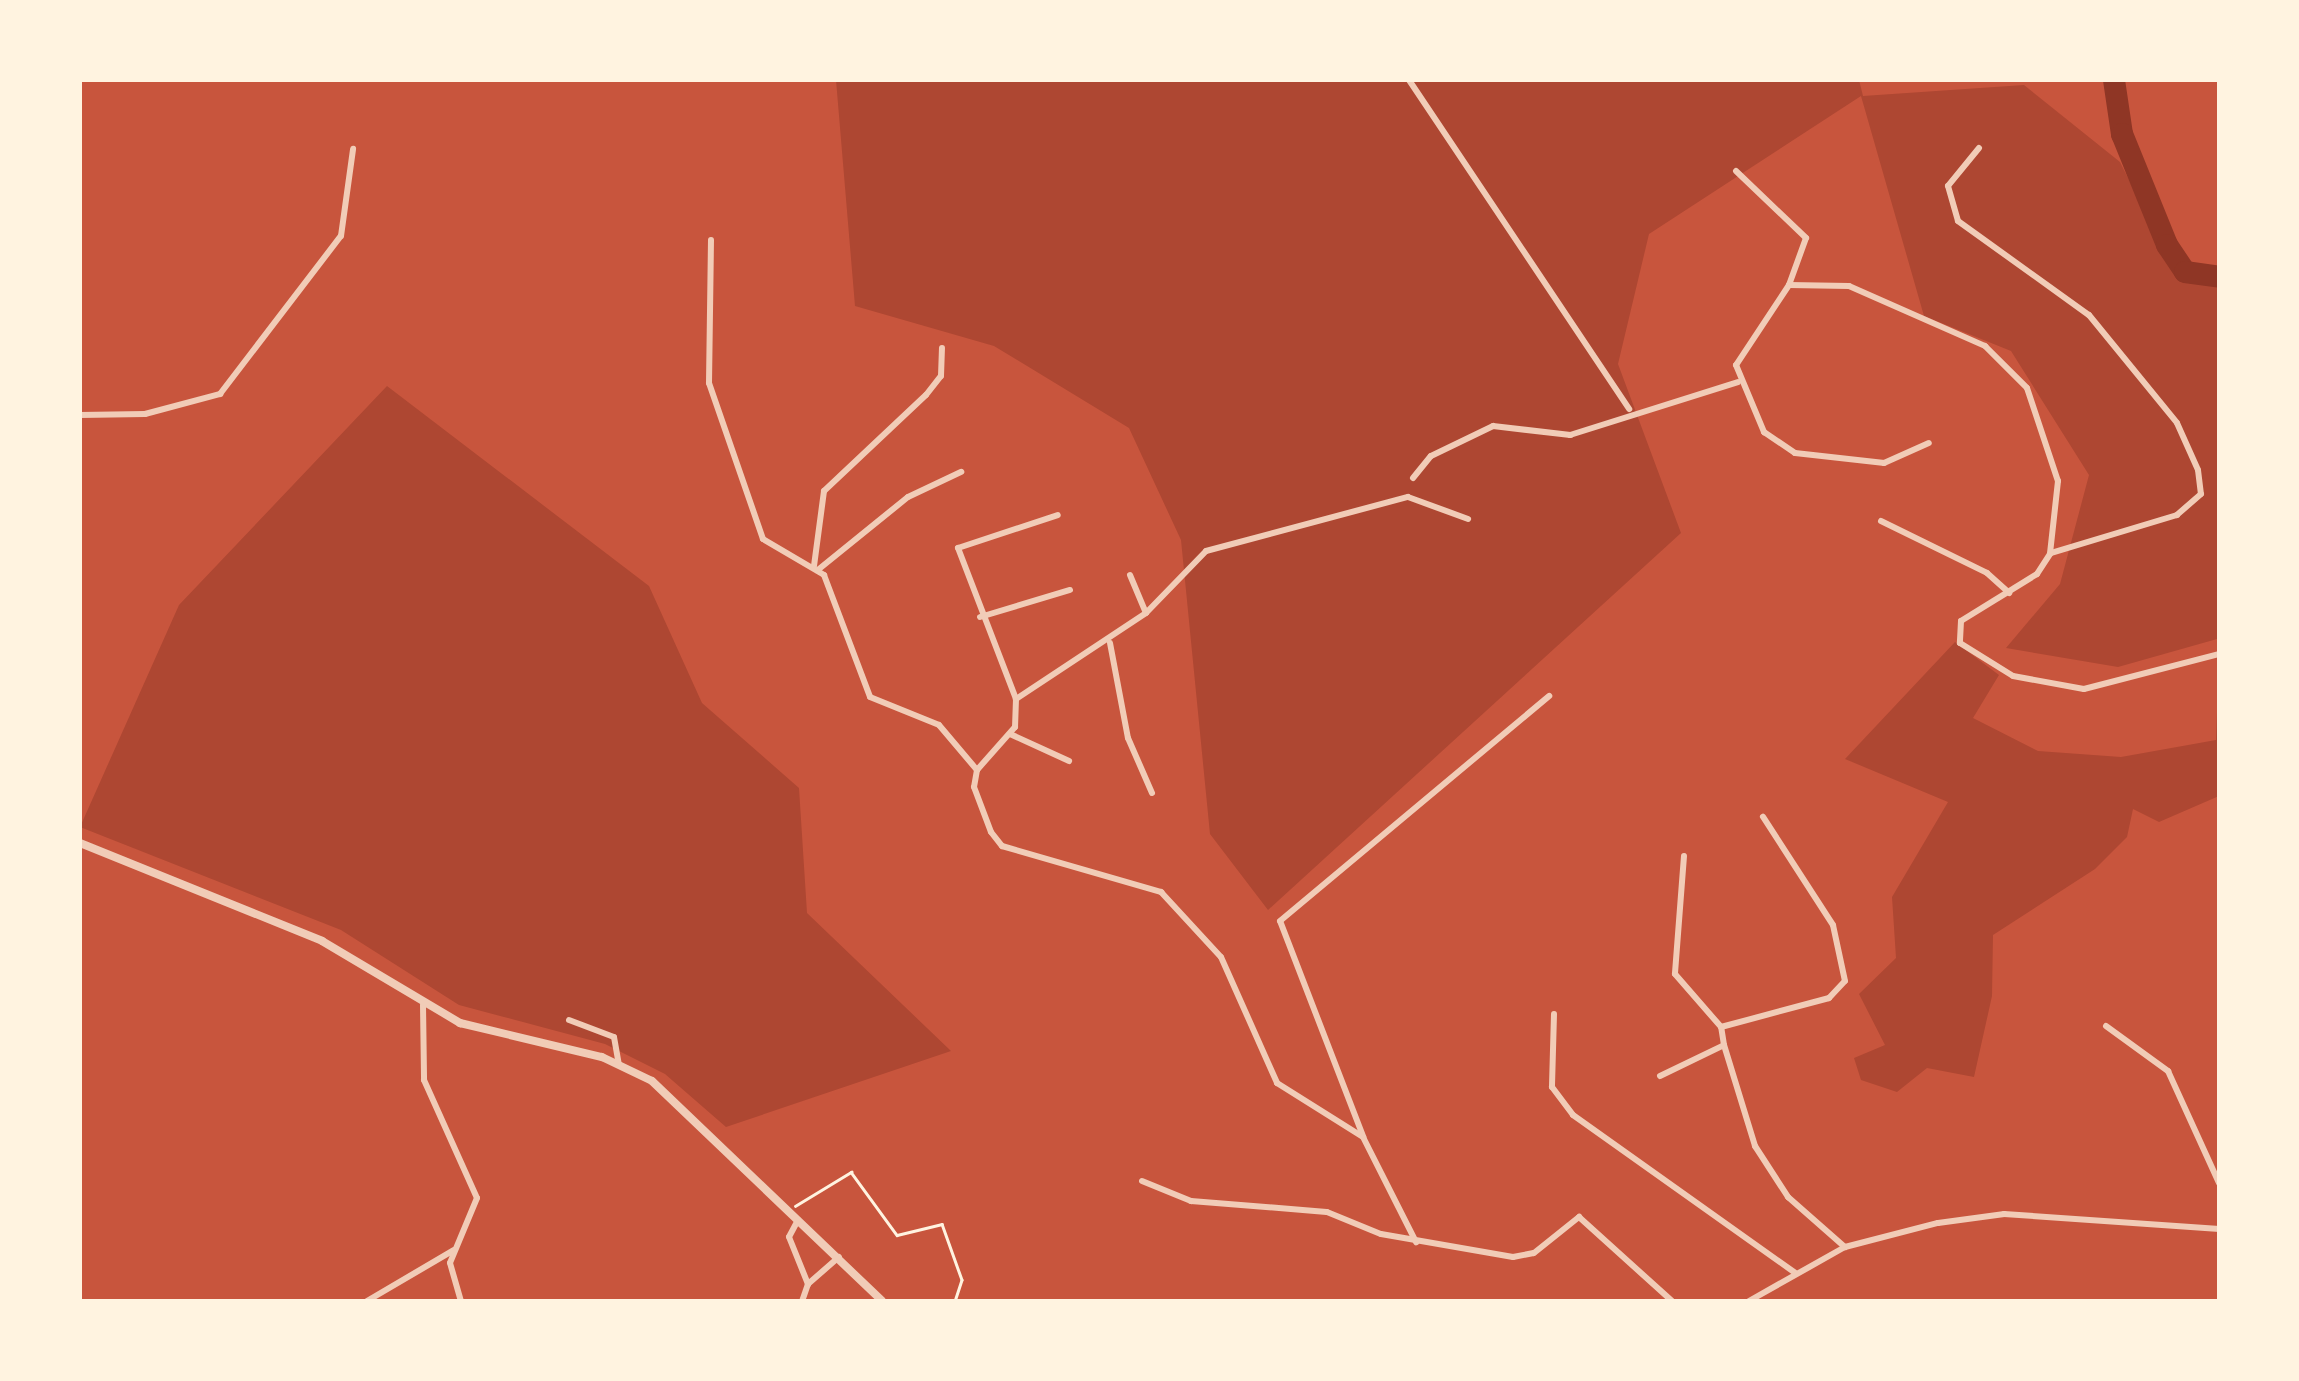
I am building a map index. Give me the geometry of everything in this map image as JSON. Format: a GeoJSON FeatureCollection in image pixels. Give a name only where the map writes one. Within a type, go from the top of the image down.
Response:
{"type":"FeatureCollection","features":[{"type":"Feature","properties":{"kind":"street"},"geometry":{"type":"LineString","coordinates":[[1409,80],[1630,409]]}},
{"type":"Feature","properties":{"kind":"street"},"geometry":{"type":"LineString","coordinates":[[1979,148],[1948,186],[1958,222],[2088,315],[2177,424],[2198,470],[2201,494],[2177,515],[2050,554],[2009,593],[1966,616],[1956,634],[2013,676],[2049,688],[2120,684],[2219,654]]}},
{"type":"Feature","properties":{"kind":"street"},"geometry":{"type":"LineString","coordinates":[[80,415],[145,414],[220,394],[341,236],[354,149]]}},
{"type":"Feature","properties":{"kind":"street"},"geometry":{"type":"LineString","coordinates":[[1736,171],[1804,231],[1788,285],[1740,350],[1738,382],[1764,432],[1795,453],[1884,463],[1929,442]]}},
{"type":"Feature","properties":{"kind":"street"},"geometry":{"type":"LineString","coordinates":[[711,240],[709,384],[763,539],[817,568]]}},
{"type":"Feature","properties":{"kind":"street"},"geometry":{"type":"LineString","coordinates":[[1788,285],[1849,286],[1986,346],[2018,372],[2058,481],[2050,554]]}},
{"type":"Feature","properties":{"kind":"street"},"geometry":{"type":"LineString","coordinates":[[942,348],[940,376],[926,395],[824,491],[817,568],[860,686],[939,725],[977,770]]}},
{"type":"Feature","properties":{"kind":"street"},"geometry":{"type":"LineString","coordinates":[[1413,478],[1430,456],[1492,426],[1570,435],[1630,409],[1738,382]]}},
{"type":"Feature","properties":{"kind":"street"},"geometry":{"type":"LineString","coordinates":[[817,568],[908,496],[960,472]]}},
{"type":"Feature","properties":{"kind":"street"},"geometry":{"type":"LineString","coordinates":[[1016,699],[1110,643],[1146,613],[1206,551],[1408,497],[1468,519]]}},
{"type":"Feature","properties":{"kind":"street"},"geometry":{"type":"LineString","coordinates":[[1058,516],[962,542],[980,617],[1016,699],[1010,734],[977,770],[974,786],[996,842],[1161,892],[1220,957],[1278,1083],[1363,1137]]}},
{"type":"Feature","properties":{"kind":"street"},"geometry":{"type":"LineString","coordinates":[[1881,520],[1987,572],[2009,593]]}},
{"type":"Feature","properties":{"kind":"street"},"geometry":{"type":"LineString","coordinates":[[1130,575],[1146,613]]}},
{"type":"Feature","properties":{"kind":"street"},"geometry":{"type":"LineString","coordinates":[[980,617],[1070,590]]}},
{"type":"Feature","properties":{"kind":"street"},"geometry":{"type":"LineString","coordinates":[[1110,643],[1126,732],[1152,793]]}},
{"type":"Feature","properties":{"kind":"street"},"geometry":{"type":"LineString","coordinates":[[1416,1242],[1363,1137],[1280,921],[1549,696]]}},
{"type":"Feature","properties":{"kind":"street"},"geometry":{"type":"LineString","coordinates":[[1010,734],[1069,761]]}},
{"type":"Feature","properties":{"kind":"street"},"geometry":{"type":"LineString","coordinates":[[1721,1027],[1829,998],[1844,981],[1833,925],[1763,817]]}},
{"type":"Feature","properties":{"kind":"street"},"geometry":{"type":"LineString","coordinates":[[80,843],[322,941],[422,1005],[619,1065],[693,1115],[882,1301]]}},
{"type":"Feature","properties":{"kind":"street"},"geometry":{"type":"LineString","coordinates":[[1684,856],[1675,974],[1721,1027],[1755,1146],[1788,1196],[1845,1247]]}},
{"type":"Feature","properties":{"kind":"street"},"geometry":{"type":"LineString","coordinates":[[422,1005],[424,1080],[478,1198],[455,1249],[451,1279],[461,1301]]}},
{"type":"Feature","properties":{"kind":"street"},"geometry":{"type":"LineString","coordinates":[[1554,1014],[1552,1087],[1573,1115],[1796,1273]]}},
{"type":"Feature","properties":{"kind":"street"},"geometry":{"type":"LineString","coordinates":[[569,1020],[614,1037],[619,1065]]}},
{"type":"Feature","properties":{"kind":"street"},"geometry":{"type":"LineString","coordinates":[[2106,1026],[2168,1070],[2219,1183]]}},
{"type":"Feature","properties":{"kind":"street"},"geometry":{"type":"LineString","coordinates":[[1660,1076],[1724,1045]]}},
{"type":"Feature","properties":{"kind":"street"},"geometry":{"type":"LineString","coordinates":[[1142,1181],[1191,1200],[1327,1212],[1416,1242],[1526,1256],[1579,1216],[1672,1301]]}},
{"type":"Feature","properties":{"kind":"street"},"geometry":{"type":"LineString","coordinates":[[1748,1301],[1845,1247],[2004,1214],[2219,1230]]}},
{"type":"Feature","properties":{"kind":"street"},"geometry":{"type":"LineString","coordinates":[[798,1219],[789,1237],[808,1284]]}},
{"type":"Feature","properties":{"kind":"street"},"geometry":{"type":"LineString","coordinates":[[367,1301],[455,1249]]}},
{"type":"Feature","properties":{"kind":"street"},"geometry":{"type":"LineString","coordinates":[[802,1301],[808,1284],[839,1257]]}},
{"type":"Feature","properties":{"kind":"path"},"geometry":{"type":"LineString","coordinates":[[790,1210],[840,1172],[860,1177],[897,1235],[942,1224],[962,1280],[956,1301]]}},
{"type":"Feature","properties":{"kind":"shaded area"},"geometry":{"type":"Polygon","coordinates":[[[836,80],[1859,80],[1863,96],[2024,85],[2120,162],[2175,272],[2219,272],[2219,796],[2159,822],[2133,809],[2127,837],[2095,869],[1993,935],[1992,996],[1974,1077],[1927,1068],[1897,1092],[1861,1080],[1854,1058],[1885,1045],[1859,994],[1896,958],[1892,897],[1948,802],[1845,759],[1955,642],[1999,675],[1973,718],[2038,751],[2121,757],[2216,740],[2218,685],[2217,639],[2118,667],[2006,648],[2060,584],[2089,475],[2011,351],[1924,316],[1861,96],[1649,234],[1618,364],[1681,533],[1268,910],[1210,834],[1181,540],[1129,428],[994,346],[855,306],[836,80]]]}},
{"type":"Feature","properties":{"kind":"shaded area"},"geometry":{"type":"Polygon","coordinates":[[[387,386],[649,586],[702,703],[799,788],[807,913],[951,1051],[726,1127],[665,1074],[605,1044],[459,1005],[341,930],[80,827],[179,605],[387,386]]]}},
{"type":"Feature","properties":{"kind":"waterway"},"geometry":{"type":"LineString","coordinates":[[2114,80],[2122,134],[2167,245],[2185,272],[2219,277]]}}]}
